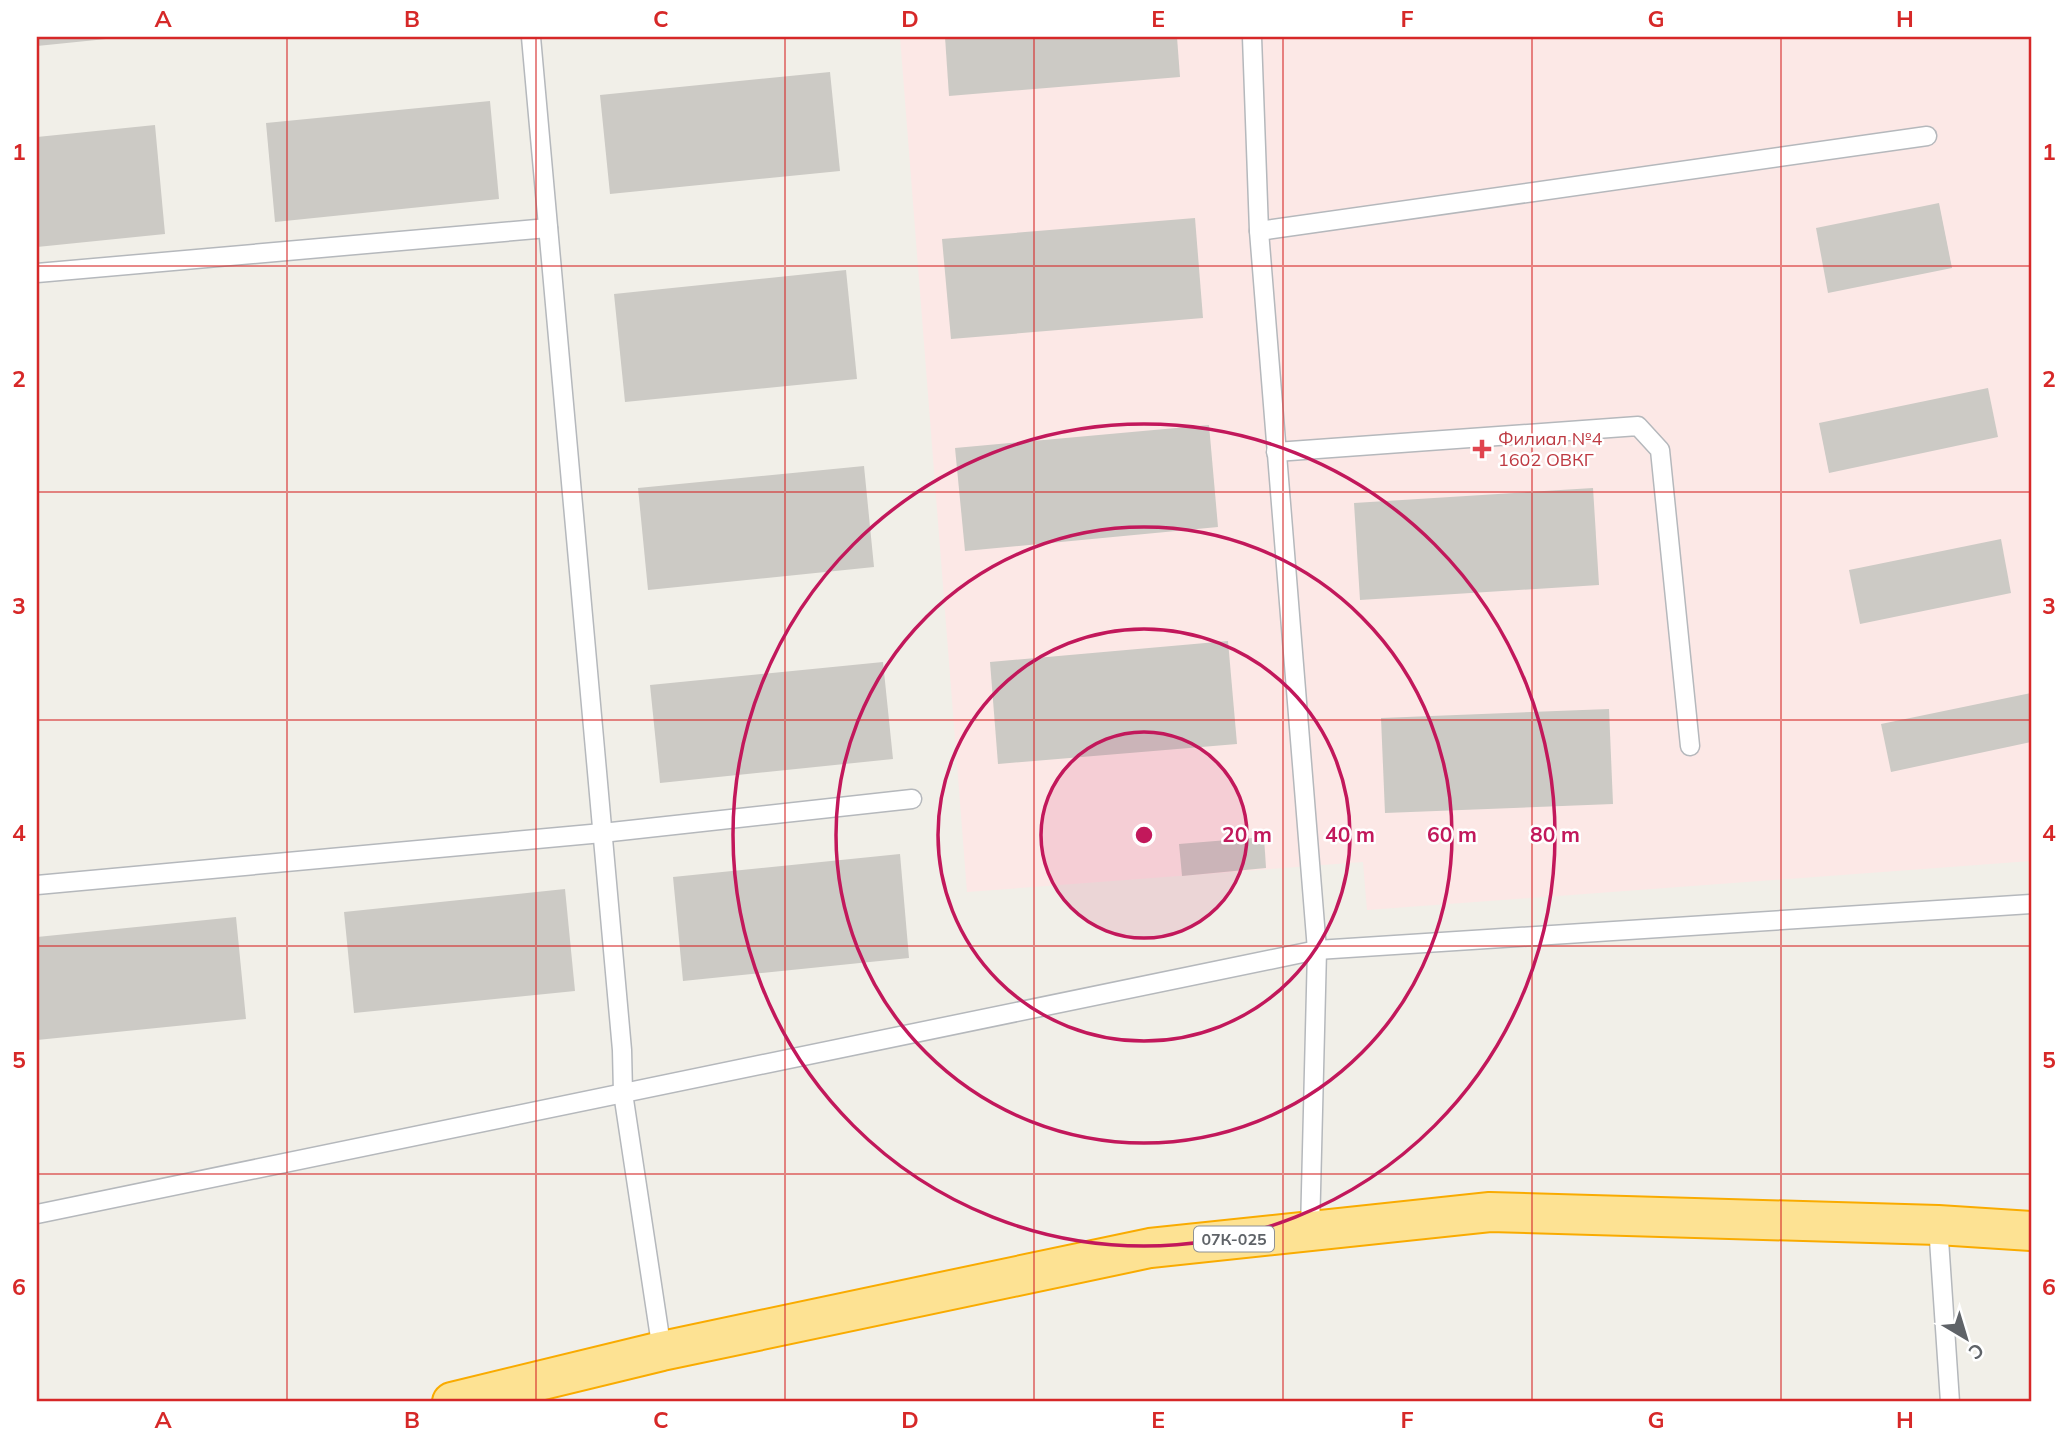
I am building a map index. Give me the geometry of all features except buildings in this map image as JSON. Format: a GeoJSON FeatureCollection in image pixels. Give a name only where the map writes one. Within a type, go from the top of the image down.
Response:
{"type":"FeatureCollection","features":[{"type":"Feature","properties":{"kind":"highway","name":"07К-025"},"geometry":{"type":"LineString","coordinates":[[452,1402],[662,1351],[1150,1248],[1490,1212],[1938,1225],[2031,1231]]}},
{"type":"Feature","properties":{"kind":"lane"},"geometry":{"type":"LineString","coordinates":[[531,37],[622,1050],[623,1093],[662,1351]]}},
{"type":"Feature","properties":{"kind":"lane"},"geometry":{"type":"LineString","coordinates":[[1252,37],[1259,231],[1317,950],[1310,1231]]}},
{"type":"Feature","properties":{"kind":"lane"},"geometry":{"type":"LineString","coordinates":[[1259,231],[1927,136]]}},
{"type":"Feature","properties":{"kind":"lane"},"geometry":{"type":"LineString","coordinates":[[37,272],[548,228]]}},
{"type":"Feature","properties":{"kind":"lane"},"geometry":{"type":"LineString","coordinates":[[1276,452],[1638,426],[1660,450],[1690,747]]}},
{"type":"Feature","properties":{"kind":"lane"},"geometry":{"type":"LineString","coordinates":[[37,885],[602,832],[912,799]]}},
{"type":"Feature","properties":{"kind":"lane"},"geometry":{"type":"LineString","coordinates":[[37,1214],[1317,950],[2031,905]]}},
{"type":"Feature","properties":{"kind":"lane"},"geometry":{"type":"LineString","coordinates":[[1938,1225],[1950,1402]]}},
{"type":"Feature","properties":{"kind":"shaded area","name":"Филиал №4 1602 ОВКГ"},"geometry":{"type":"Polygon","coordinates":[[[900,37],[2031,37],[2031,861],[1367,910],[1363,862],[967,892],[900,37]]]}},
{"type":"Feature","properties":{"kind":"place","name":"Филиал №4 1602 ОВКГ"},"geometry":{"type":"Point","coordinates":[1482,449]}}]}
